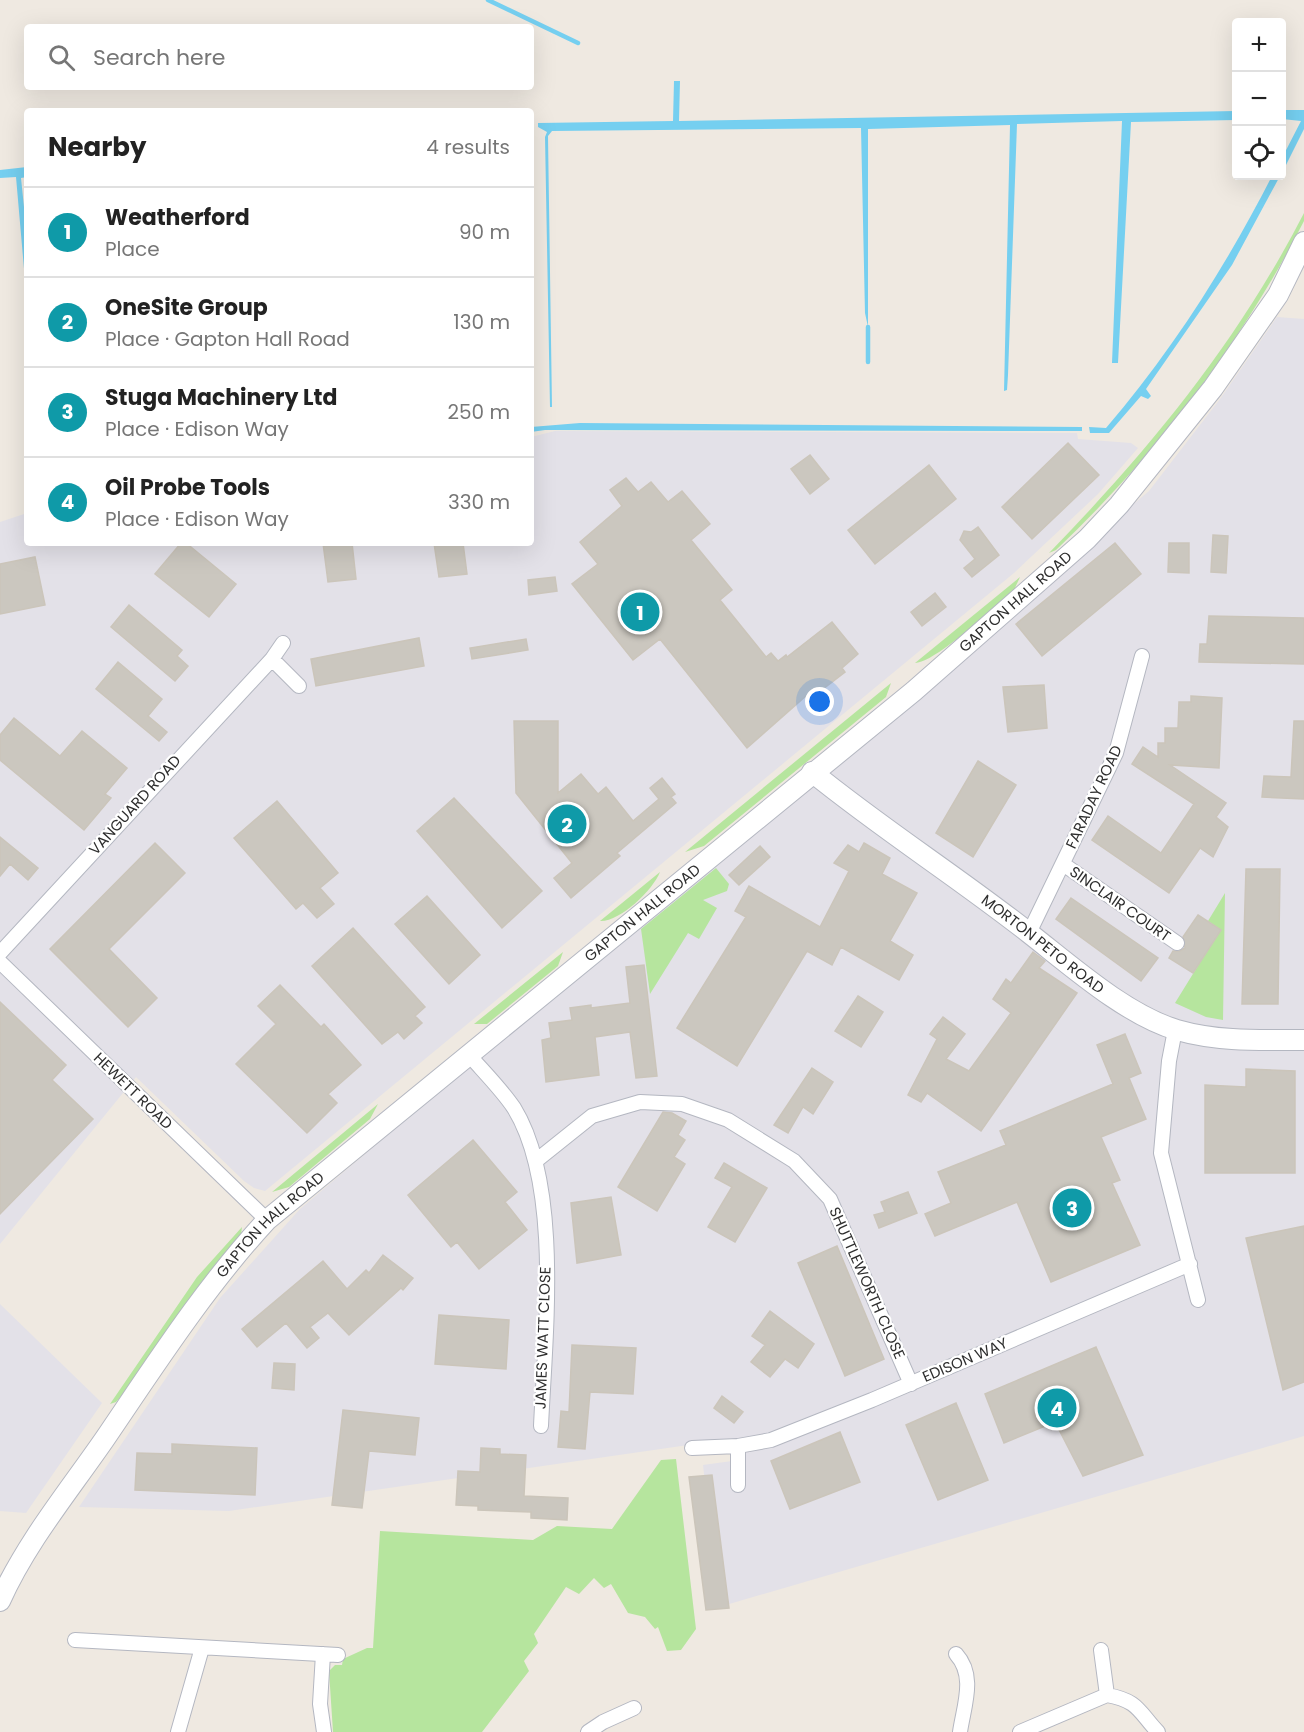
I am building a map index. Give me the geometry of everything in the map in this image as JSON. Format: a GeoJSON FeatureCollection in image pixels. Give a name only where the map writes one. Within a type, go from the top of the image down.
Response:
{"type":"FeatureCollection","features":[{"type":"Feature","properties":{"kind":"street","name":"GAPTON HALL ROAD"},"geometry":{"type":"LineString","coordinates":[[0,1600],[29,1548],[118,1419],[230,1260],[267,1220],[921,685],[1088,539],[1119,505],[1213,388],[1278,295],[1304,242]]}},
{"type":"Feature","properties":{"kind":"street","name":"VANGUARD ROAD"},"geometry":{"type":"LineString","coordinates":[[0,953],[272,659],[283,643]]}},
{"type":"Feature","properties":{"kind":"street","name":"FARADAY ROAD"},"geometry":{"type":"LineString","coordinates":[[1029,933],[1116,753],[1143,656]]}},
{"type":"Feature","properties":{"kind":"street"},"geometry":{"type":"LineString","coordinates":[[272,659],[299,686]]}},
{"type":"Feature","properties":{"kind":"street","name":"MORTON PETO ROAD"},"geometry":{"type":"LineString","coordinates":[[812,772],[864,815],[1029,933],[1105,992],[1175,1029],[1218,1039],[1304,1040]]}},
{"type":"Feature","properties":{"kind":"street","name":"SINCLAIR COURT"},"geometry":{"type":"LineString","coordinates":[[1063,864],[1177,943]]}},
{"type":"Feature","properties":{"kind":"street","name":"HEWETT ROAD"},"geometry":{"type":"LineString","coordinates":[[0,962],[267,1220]]}},
{"type":"Feature","properties":{"kind":"street"},"geometry":{"type":"LineString","coordinates":[[1175,1029],[1169,1061],[1161,1153],[1198,1300]]}},
{"type":"Feature","properties":{"kind":"street","name":"JAMES WATT CLOSE"},"geometry":{"type":"LineString","coordinates":[[470,1056],[513,1108],[537,1160],[548,1285],[541,1426]]}},
{"type":"Feature","properties":{"kind":"street","name":"SHUTTLEWORTH CLOSE"},"geometry":{"type":"LineString","coordinates":[[537,1160],[592,1116],[640,1102],[682,1104],[728,1120],[794,1161],[830,1199],[911,1384]]}},
{"type":"Feature","properties":{"kind":"street","name":"EDISON WAY"},"geometry":{"type":"LineString","coordinates":[[692,1448],[738,1446],[771,1440],[911,1384],[1190,1264]]}},
{"type":"Feature","properties":{"kind":"street"},"geometry":{"type":"LineString","coordinates":[[738,1446],[738,1485]]}},
{"type":"Feature","properties":{"kind":"street"},"geometry":{"type":"LineString","coordinates":[[75,1640],[338,1655]]}},
{"type":"Feature","properties":{"kind":"street"},"geometry":{"type":"LineString","coordinates":[[178,1732],[202,1648]]}},
{"type":"Feature","properties":{"kind":"street"},"geometry":{"type":"LineString","coordinates":[[1101,1650],[1107,1695]]}},
{"type":"Feature","properties":{"kind":"street"},"geometry":{"type":"LineString","coordinates":[[320,1732],[323,1654]]}},
{"type":"Feature","properties":{"kind":"street"},"geometry":{"type":"LineString","coordinates":[[956,1654],[965,1664],[968,1681],[960,1732]]}},
{"type":"Feature","properties":{"kind":"street"},"geometry":{"type":"LineString","coordinates":[[1020,1732],[1107,1695],[1127,1699],[1139,1708],[1158,1732]]}},
{"type":"Feature","properties":{"kind":"street"},"geometry":{"type":"LineString","coordinates":[[588,1732],[603,1722],[634,1708]]}},
{"type":"Feature","properties":{"kind":"shaded area"},"geometry":{"type":"Polygon","coordinates":[[[1277,317],[1304,319],[1304,1436],[719,1607],[703,1465],[739,1460],[723,1440],[229,1511],[79,1507],[220,1298],[300,1209],[1149,491],[1220,399],[1277,317]]]}},
{"type":"Feature","properties":{"kind":"shaded area"},"geometry":{"type":"Polygon","coordinates":[[[555,431],[1077,433],[1078,439],[1131,443],[1138,448],[1098,494],[1014,573],[265,1191],[254,1188],[244,1181],[136,1077],[0,1244],[0,522],[24,514],[24,546],[534,546],[534,436],[555,431]]]}},
{"type":"Feature","properties":{"kind":"shaded area"},"geometry":{"type":"Polygon","coordinates":[[[0,1304],[102,1403],[26,1513],[0,1511],[0,1304]]]}},
{"type":"Feature","properties":{"kind":"green space"},"geometry":{"type":"Polygon","coordinates":[[[1304,213],[1304,221],[1253,311],[1194,396],[1162,437],[1093,514],[1056,550],[1049,553],[1122,474],[1190,392],[1250,306],[1304,213]]]}},
{"type":"Feature","properties":{"kind":"green space"},"geometry":{"type":"Polygon","coordinates":[[[1020,577],[1014,590],[965,632],[936,654],[915,663],[1020,577]]]}},
{"type":"Feature","properties":{"kind":"green space"},"geometry":{"type":"Polygon","coordinates":[[[891,683],[886,697],[704,846],[685,852],[891,683]]]}},
{"type":"Feature","properties":{"kind":"green space"},"geometry":{"type":"Polygon","coordinates":[[[716,868],[729,884],[727,891],[703,900],[717,908],[699,939],[688,933],[650,994],[641,929],[716,868]]]}},
{"type":"Feature","properties":{"kind":"green space"},"geometry":{"type":"Polygon","coordinates":[[[660,872],[635,904],[617,916],[600,921],[660,872]]]}},
{"type":"Feature","properties":{"kind":"green space"},"geometry":{"type":"Polygon","coordinates":[[[1225,893],[1223,1020],[1206,1017],[1175,1003],[1220,930],[1208,921],[1225,893]]]}},
{"type":"Feature","properties":{"kind":"green space"},"geometry":{"type":"Polygon","coordinates":[[[563,952],[558,966],[487,1024],[474,1024],[563,952]]]}},
{"type":"Feature","properties":{"kind":"green space"},"geometry":{"type":"Polygon","coordinates":[[[378,1104],[370,1119],[289,1187],[272,1192],[378,1104]]]}},
{"type":"Feature","properties":{"kind":"green space"},"geometry":{"type":"Polygon","coordinates":[[[242,1227],[241,1235],[131,1385],[116,1402],[110,1404],[197,1277],[242,1227]]]}},
{"type":"Feature","properties":{"kind":"green space"},"geometry":{"type":"Polygon","coordinates":[[[676,1459],[696,1629],[681,1650],[667,1651],[658,1627],[655,1629],[645,1617],[628,1613],[611,1584],[604,1588],[594,1578],[579,1594],[566,1587],[534,1634],[538,1643],[524,1661],[529,1671],[482,1732],[333,1732],[329,1671],[335,1665],[342,1665],[343,1659],[367,1648],[373,1648],[380,1531],[533,1540],[557,1526],[612,1529],[661,1460],[676,1459]]]}},
{"type":"Feature","properties":{"kind":"water"},"geometry":{"type":"Polygon","coordinates":[[[674,81],[680,81],[679,121],[1232,111],[1232,120],[1131,122],[1118,363],[1112,363],[1122,121],[1017,124],[1008,375],[1007,390],[1004,391],[1010,125],[868,129],[868,327],[865,313],[861,128],[552,131],[548,136],[552,407],[550,407],[545,137],[547,132],[538,127],[538,123],[673,121],[674,81]]]}},
{"type":"Feature","properties":{"kind":"water"},"geometry":{"type":"Polygon","coordinates":[[[1286,110],[1304,110],[1304,129],[1286,165],[1286,150],[1301,121],[1286,119],[1286,110]]]}},
{"type":"Feature","properties":{"kind":"water"},"geometry":{"type":"Polygon","coordinates":[[[24,167],[24,178],[21,178],[24,207],[24,269],[16,177],[0,178],[0,170],[24,167]]]}},
{"type":"Feature","properties":{"kind":"water"},"geometry":{"type":"Polygon","coordinates":[[[1270,180],[1278,180],[1232,265],[1146,389],[1151,396],[1148,399],[1141,396],[1109,433],[1090,433],[1089,427],[1106,428],[1153,369],[1217,275],[1270,180]]]}},
{"type":"Feature","properties":{"kind":"water"},"geometry":{"type":"Polygon","coordinates":[[[580,423],[1082,427],[1082,431],[534,432],[534,427],[580,423]]]}},
{"type":"Feature","properties":{"kind":"building"},"geometry":{"type":"Polygon","coordinates":[[[1068,443],[1099,475],[1032,539],[1002,507],[1068,443]]]}},
{"type":"Feature","properties":{"kind":"building"},"geometry":{"type":"Polygon","coordinates":[[[810,455],[829,479],[810,494],[791,469],[810,455]]]}},
{"type":"Feature","properties":{"kind":"building"},"geometry":{"type":"Polygon","coordinates":[[[929,465],[956,499],[875,564],[848,530],[929,465]]]}},
{"type":"Feature","properties":{"kind":"building"},"geometry":{"type":"Polygon","coordinates":[[[626,478],[638,492],[651,482],[668,502],[682,491],[710,524],[691,540],[732,590],[720,600],[766,657],[771,653],[778,661],[786,655],[787,657],[832,622],[858,654],[842,668],[845,672],[818,693],[815,688],[747,748],[660,639],[633,660],[572,584],[598,564],[580,542],[622,506],[610,490],[626,478]]]}},
{"type":"Feature","properties":{"kind":"building"},"geometry":{"type":"Polygon","coordinates":[[[978,527],[999,555],[972,577],[964,568],[975,559],[960,540],[964,531],[971,532],[978,527]]]}},
{"type":"Feature","properties":{"kind":"building"},"geometry":{"type":"Polygon","coordinates":[[[1213,535],[1228,536],[1226,573],[1211,572],[1213,535]]]}},
{"type":"Feature","properties":{"kind":"building"},"geometry":{"type":"Polygon","coordinates":[[[1115,543],[1141,574],[1042,656],[1016,624],[1115,543]]]}},
{"type":"Feature","properties":{"kind":"building"},"geometry":{"type":"Polygon","coordinates":[[[1169,543],[1189,543],[1189,573],[1168,572],[1169,543]]]}},
{"type":"Feature","properties":{"kind":"building"},"geometry":{"type":"Polygon","coordinates":[[[178,546],[190,546],[236,584],[209,617],[155,574],[178,546]]]}},
{"type":"Feature","properties":{"kind":"building"},"geometry":{"type":"Polygon","coordinates":[[[323,546],[352,546],[356,579],[328,582],[323,546]]]}},
{"type":"Feature","properties":{"kind":"building"},"geometry":{"type":"Polygon","coordinates":[[[434,546],[463,546],[467,574],[439,577],[434,546]]]}},
{"type":"Feature","properties":{"kind":"building"},"geometry":{"type":"Polygon","coordinates":[[[35,557],[45,605],[0,614],[0,564],[35,557]]]}},
{"type":"Feature","properties":{"kind":"building"},"geometry":{"type":"Polygon","coordinates":[[[555,577],[557,591],[529,595],[528,580],[555,577]]]}},
{"type":"Feature","properties":{"kind":"building"},"geometry":{"type":"Polygon","coordinates":[[[935,593],[946,607],[922,626],[911,612],[935,593]]]}},
{"type":"Feature","properties":{"kind":"building"},"geometry":{"type":"Polygon","coordinates":[[[129,605],[182,650],[177,656],[188,666],[175,681],[111,627],[129,605]]]}},
{"type":"Feature","properties":{"kind":"building"},"geometry":{"type":"Polygon","coordinates":[[[1209,616],[1304,618],[1304,664],[1199,662],[1200,644],[1207,644],[1209,616]]]}},
{"type":"Feature","properties":{"kind":"building"},"geometry":{"type":"Polygon","coordinates":[[[419,638],[424,666],[316,686],[311,659],[419,638]]]}},
{"type":"Feature","properties":{"kind":"building"},"geometry":{"type":"Polygon","coordinates":[[[526,639],[528,650],[472,659],[470,648],[526,639]]]}},
{"type":"Feature","properties":{"kind":"building"},"geometry":{"type":"Polygon","coordinates":[[[118,662],[162,699],[148,716],[167,732],[159,741],[96,689],[118,662]]]}},
{"type":"Feature","properties":{"kind":"building"},"geometry":{"type":"Polygon","coordinates":[[[1044,685],[1047,728],[1008,732],[1003,687],[1044,685]]]}},
{"type":"Feature","properties":{"kind":"building"},"geometry":{"type":"Polygon","coordinates":[[[1191,696],[1222,698],[1219,768],[1170,765],[1226,803],[1216,817],[1228,827],[1213,857],[1200,848],[1169,893],[1092,840],[1108,816],[1161,853],[1194,804],[1132,764],[1143,747],[1158,757],[1158,743],[1165,743],[1165,728],[1178,728],[1179,702],[1191,702],[1191,696]]]}},
{"type":"Feature","properties":{"kind":"building"},"geometry":{"type":"Polygon","coordinates":[[[14,718],[60,756],[82,731],[127,768],[105,794],[111,798],[84,830],[0,760],[0,735],[14,718]]]}},
{"type":"Feature","properties":{"kind":"building"},"geometry":{"type":"Polygon","coordinates":[[[514,721],[558,721],[558,793],[581,774],[598,794],[606,787],[633,821],[659,799],[650,788],[662,778],[675,794],[671,797],[676,803],[617,853],[620,856],[571,898],[554,878],[572,863],[516,793],[514,721]]]}},
{"type":"Feature","properties":{"kind":"building"},"geometry":{"type":"Polygon","coordinates":[[[1294,721],[1304,721],[1304,799],[1262,797],[1264,776],[1291,777],[1294,721]]]}},
{"type":"Feature","properties":{"kind":"building"},"geometry":{"type":"Polygon","coordinates":[[[978,761],[1016,785],[973,857],[936,833],[978,761]]]}},
{"type":"Feature","properties":{"kind":"building"},"geometry":{"type":"Polygon","coordinates":[[[454,798],[542,891],[502,928],[417,831],[454,798]]]}},
{"type":"Feature","properties":{"kind":"building"},"geometry":{"type":"Polygon","coordinates":[[[277,801],[338,873],[320,888],[334,904],[317,918],[303,903],[296,909],[234,838],[277,801]]]}},
{"type":"Feature","properties":{"kind":"building"},"geometry":{"type":"Polygon","coordinates":[[[0,837],[38,868],[28,880],[10,864],[0,876],[0,837]]]}},
{"type":"Feature","properties":{"kind":"building"},"geometry":{"type":"Polygon","coordinates":[[[155,843],[185,873],[109,949],[157,998],[128,1027],[50,949],[155,843]]]}},
{"type":"Feature","properties":{"kind":"building"},"geometry":{"type":"Polygon","coordinates":[[[864,843],[890,858],[882,874],[917,893],[890,941],[913,955],[899,980],[841,947],[832,965],[807,951],[737,1066],[677,1028],[746,917],[735,911],[749,886],[820,927],[849,871],[834,863],[848,845],[859,852],[864,843]]]}},
{"type":"Feature","properties":{"kind":"building"},"geometry":{"type":"Polygon","coordinates":[[[760,846],[770,857],[739,885],[729,875],[760,846]]]}},
{"type":"Feature","properties":{"kind":"building"},"geometry":{"type":"Polygon","coordinates":[[[1246,869],[1280,869],[1278,1004],[1242,1004],[1246,869]]]}},
{"type":"Feature","properties":{"kind":"building"},"geometry":{"type":"Polygon","coordinates":[[[427,896],[480,955],[449,984],[395,924],[427,896]]]}},
{"type":"Feature","properties":{"kind":"building"},"geometry":{"type":"Polygon","coordinates":[[[1071,898],[1158,958],[1141,981],[1056,919],[1071,898]]]}},
{"type":"Feature","properties":{"kind":"building"},"geometry":{"type":"Polygon","coordinates":[[[1198,915],[1221,930],[1193,973],[1169,958],[1173,951],[1185,948],[1183,937],[1198,915]]]}},
{"type":"Feature","properties":{"kind":"building"},"geometry":{"type":"Polygon","coordinates":[[[353,928],[425,1007],[415,1016],[422,1023],[404,1039],[398,1032],[382,1044],[312,966],[353,928]]]}},
{"type":"Feature","properties":{"kind":"building"},"geometry":{"type":"Polygon","coordinates":[[[1033,952],[1045,961],[1039,968],[1077,993],[981,1131],[927,1093],[921,1102],[908,1095],[937,1039],[930,1034],[943,1017],[965,1034],[946,1059],[969,1071],[1011,1013],[993,999],[1006,979],[1011,983],[1033,952]]]}},
{"type":"Feature","properties":{"kind":"building"},"geometry":{"type":"Polygon","coordinates":[[[644,965],[657,1076],[636,1078],[630,1032],[595,1037],[599,1075],[546,1082],[542,1040],[551,1038],[549,1023],[572,1020],[570,1008],[630,1003],[626,967],[644,965]]]}},
{"type":"Feature","properties":{"kind":"building"},"geometry":{"type":"Polygon","coordinates":[[[280,985],[321,1027],[324,1024],[361,1065],[328,1094],[337,1103],[307,1133],[236,1064],[276,1024],[258,1006],[280,985]]]}},
{"type":"Feature","properties":{"kind":"building"},"geometry":{"type":"Polygon","coordinates":[[[858,996],[883,1012],[861,1047],[835,1031],[858,996]]]}},
{"type":"Feature","properties":{"kind":"building"},"geometry":{"type":"Polygon","coordinates":[[[0,1002],[66,1065],[52,1080],[93,1119],[0,1214],[0,1002]]]}},
{"type":"Feature","properties":{"kind":"building"},"geometry":{"type":"Polygon","coordinates":[[[1125,1034],[1141,1073],[1129,1078],[1146,1119],[1101,1137],[1120,1180],[1112,1183],[1140,1245],[1051,1282],[1017,1202],[935,1236],[925,1214],[951,1203],[938,1172],[1006,1145],[1000,1131],[1113,1084],[1097,1045],[1125,1034]]]}},
{"type":"Feature","properties":{"kind":"building"},"geometry":{"type":"Polygon","coordinates":[[[812,1068],[833,1082],[813,1114],[803,1107],[788,1133],[774,1125],[812,1068]]]}},
{"type":"Feature","properties":{"kind":"building"},"geometry":{"type":"Polygon","coordinates":[[[1246,1069],[1295,1071],[1295,1173],[1205,1173],[1205,1085],[1246,1087],[1246,1069]]]}},
{"type":"Feature","properties":{"kind":"building"},"geometry":{"type":"Polygon","coordinates":[[[663,1112],[672,1113],[686,1121],[678,1135],[685,1140],[674,1157],[685,1164],[657,1211],[618,1187],[663,1112]]]}},
{"type":"Feature","properties":{"kind":"building"},"geometry":{"type":"Polygon","coordinates":[[[473,1140],[517,1192],[505,1202],[527,1230],[479,1269],[457,1242],[451,1247],[408,1195],[473,1140]]]}},
{"type":"Feature","properties":{"kind":"building"},"geometry":{"type":"Polygon","coordinates":[[[724,1163],[767,1188],[735,1242],[708,1227],[732,1187],[715,1178],[724,1163]]]}},
{"type":"Feature","properties":{"kind":"building"},"geometry":{"type":"Polygon","coordinates":[[[908,1192],[917,1213],[879,1228],[874,1215],[885,1212],[881,1202],[908,1192]]]}},
{"type":"Feature","properties":{"kind":"building"},"geometry":{"type":"Polygon","coordinates":[[[611,1197],[621,1255],[577,1263],[571,1203],[611,1197]]]}},
{"type":"Feature","properties":{"kind":"building"},"geometry":{"type":"Polygon","coordinates":[[[1304,1226],[1304,1382],[1283,1390],[1246,1238],[1304,1226]]]}},
{"type":"Feature","properties":{"kind":"building"},"geometry":{"type":"Polygon","coordinates":[[[837,1246],[884,1359],[845,1376],[798,1263],[837,1246]]]}},
{"type":"Feature","properties":{"kind":"building"},"geometry":{"type":"Polygon","coordinates":[[[383,1255],[413,1278],[403,1290],[401,1288],[349,1335],[328,1313],[310,1327],[319,1338],[307,1348],[286,1323],[257,1347],[242,1329],[323,1261],[347,1289],[366,1270],[369,1273],[383,1255]]]}},
{"type":"Feature","properties":{"kind":"building"},"geometry":{"type":"Polygon","coordinates":[[[770,1311],[814,1344],[798,1368],[785,1359],[770,1377],[751,1362],[765,1345],[752,1336],[770,1311]]]}},
{"type":"Feature","properties":{"kind":"building"},"geometry":{"type":"Polygon","coordinates":[[[439,1315],[509,1320],[506,1369],[435,1364],[439,1315]]]}},
{"type":"Feature","properties":{"kind":"building"},"geometry":{"type":"Polygon","coordinates":[[[572,1345],[636,1348],[633,1394],[590,1392],[585,1449],[558,1447],[561,1411],[569,1412],[572,1345]]]}},
{"type":"Feature","properties":{"kind":"building"},"geometry":{"type":"Polygon","coordinates":[[[1096,1347],[1143,1455],[1083,1476],[1055,1422],[1004,1443],[985,1394],[1096,1347]]]}},
{"type":"Feature","properties":{"kind":"building"},"geometry":{"type":"Polygon","coordinates":[[[274,1363],[295,1364],[294,1390],[272,1388],[274,1363]]]}},
{"type":"Feature","properties":{"kind":"building"},"geometry":{"type":"Polygon","coordinates":[[[722,1396],[743,1412],[734,1423],[714,1408],[722,1396]]]}},
{"type":"Feature","properties":{"kind":"building"},"geometry":{"type":"Polygon","coordinates":[[[956,1403],[988,1480],[938,1500],[906,1425],[956,1403]]]}},
{"type":"Feature","properties":{"kind":"building"},"geometry":{"type":"Polygon","coordinates":[[[343,1410],[419,1418],[415,1455],[369,1451],[362,1508],[332,1505],[343,1410]]]}},
{"type":"Feature","properties":{"kind":"building"},"geometry":{"type":"Polygon","coordinates":[[[840,1432],[860,1482],[790,1509],[771,1461],[840,1432]]]}},
{"type":"Feature","properties":{"kind":"building"},"geometry":{"type":"Polygon","coordinates":[[[172,1444],[257,1448],[255,1495],[135,1490],[137,1453],[172,1454],[172,1444]]]}},
{"type":"Feature","properties":{"kind":"building"},"geometry":{"type":"Polygon","coordinates":[[[481,1448],[500,1449],[500,1454],[526,1455],[524,1496],[568,1498],[567,1520],[531,1518],[531,1512],[478,1510],[478,1506],[456,1505],[458,1471],[480,1472],[481,1448]]]}},
{"type":"Feature","properties":{"kind":"building"},"geometry":{"type":"Polygon","coordinates":[[[712,1475],[729,1608],[706,1610],[689,1477],[712,1475]]]}},
{"type":"Feature","properties":{"kind":"waterway"},"geometry":{"type":"LineString","coordinates":[[488,0],[578,43]]}},
{"type":"Feature","properties":{"kind":"waterway"},"geometry":{"type":"LineString","coordinates":[[868,327],[868,362]]}},
{"type":"Feature","properties":{"kind":"place","name":"Weatherford"},"geometry":{"type":"Point","coordinates":[640,612]}},
{"type":"Feature","properties":{"kind":"place","name":"OneSite Group"},"geometry":{"type":"Point","coordinates":[567,824]}},
{"type":"Feature","properties":{"kind":"place","name":"Stuga Machinery Ltd"},"geometry":{"type":"Point","coordinates":[1072,1208]}},
{"type":"Feature","properties":{"kind":"place","name":"Oil Probe Tools"},"geometry":{"type":"Point","coordinates":[1057,1408]}}]}
